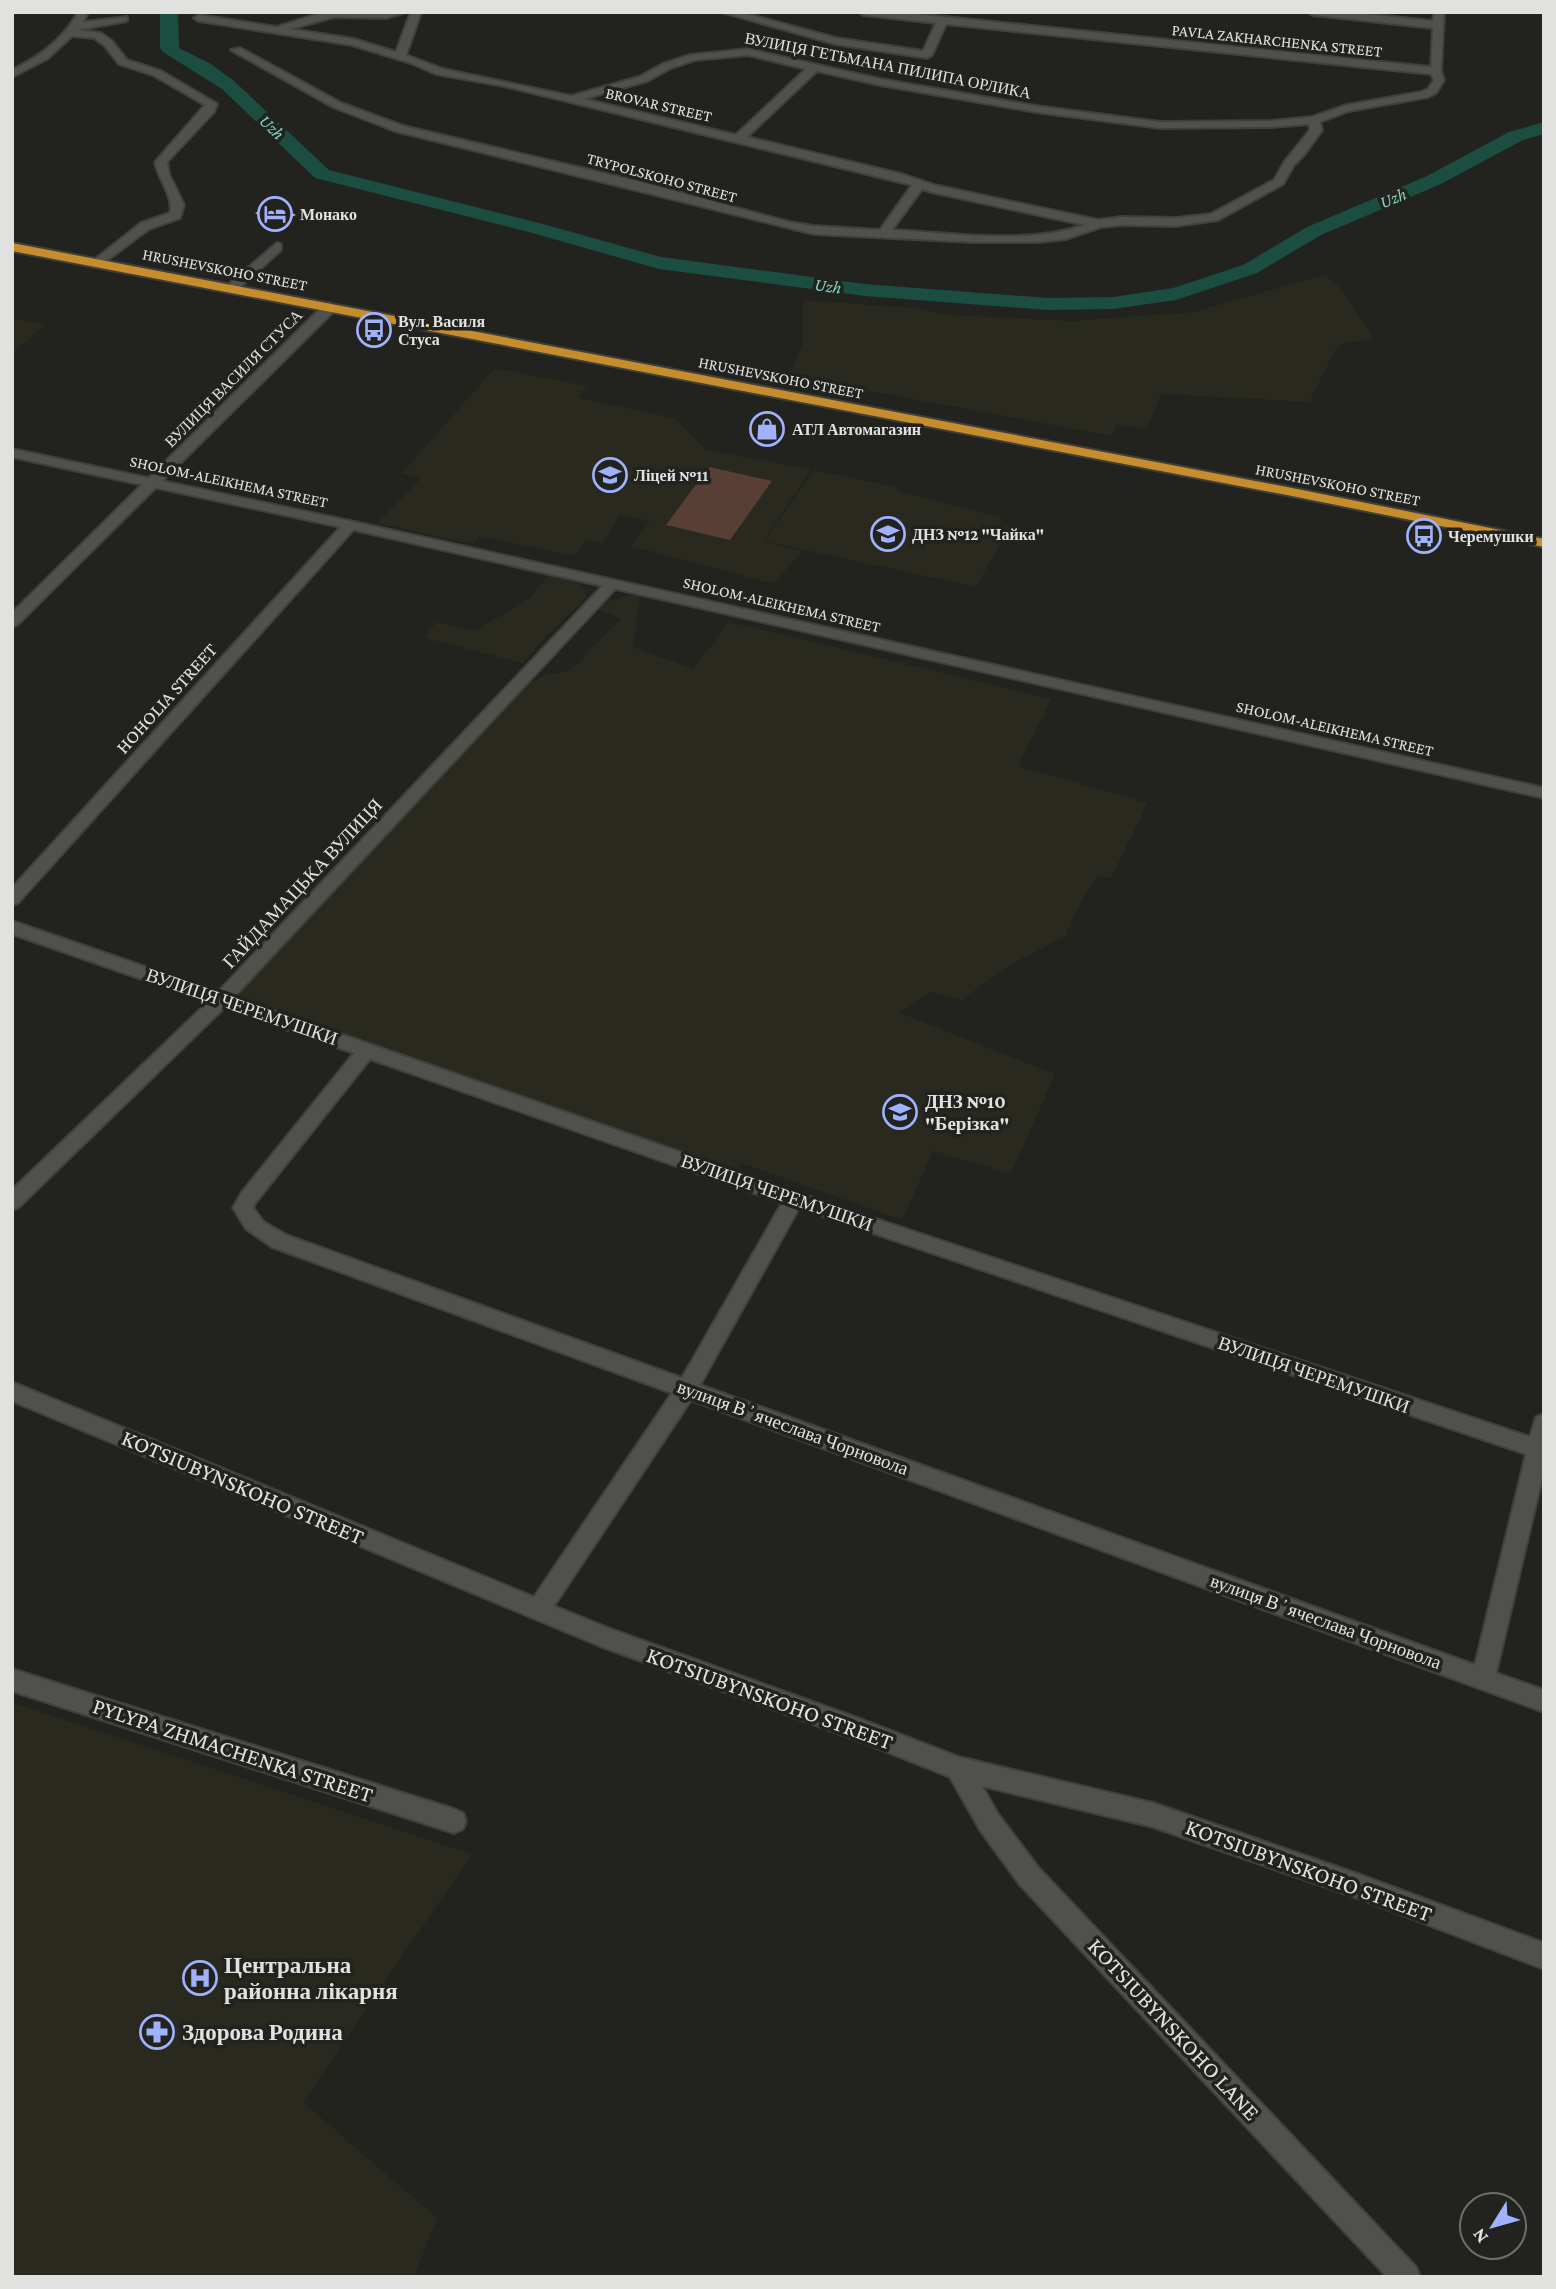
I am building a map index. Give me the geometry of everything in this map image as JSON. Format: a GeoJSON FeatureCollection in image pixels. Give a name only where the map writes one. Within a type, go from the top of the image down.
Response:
{"type":"FeatureCollection","features":[{"type":"Feature","properties":{"kind":"highway","name":"HRUSHEVSKOHO STREET"},"geometry":{"type":"LineString","coordinates":[[12,247],[1292,492],[1544,543]]}},
{"type":"Feature","properties":{"kind":"street"},"geometry":{"type":"LineString","coordinates":[[12,74],[27,68],[74,30],[83,12]]}},
{"type":"Feature","properties":{"kind":"street"},"geometry":{"type":"LineString","coordinates":[[278,29],[331,14],[351,13],[376,17],[401,12]]}},
{"type":"Feature","properties":{"kind":"street"},"geometry":{"type":"LineString","coordinates":[[400,56],[416,12]]}},
{"type":"Feature","properties":{"kind":"street"},"geometry":{"type":"LineString","coordinates":[[727,12],[835,41],[927,55],[942,21]]}},
{"type":"Feature","properties":{"kind":"street","name":"PAVLA ZAKHARCHENKA STREET"},"geometry":{"type":"LineString","coordinates":[[864,12],[1436,71]]}},
{"type":"Feature","properties":{"kind":"street"},"geometry":{"type":"LineString","coordinates":[[1313,12],[1438,25]]}},
{"type":"Feature","properties":{"kind":"street"},"geometry":{"type":"LineString","coordinates":[[1436,71],[1439,12]]}},
{"type":"Feature","properties":{"kind":"street"},"geometry":{"type":"LineString","coordinates":[[74,30],[123,19]]}},
{"type":"Feature","properties":{"kind":"street","name":"BROVAR STREET"},"geometry":{"type":"LineString","coordinates":[[205,19],[354,42],[440,72],[571,99],[897,176],[919,184],[1099,224]]}},
{"type":"Feature","properties":{"kind":"street"},"geometry":{"type":"LineString","coordinates":[[748,52],[751,44],[771,30],[772,25]]}},
{"type":"Feature","properties":{"kind":"street"},"geometry":{"type":"LineString","coordinates":[[74,30],[97,35],[108,43],[123,62],[157,73],[211,104],[210,110],[161,162],[163,174],[178,205],[176,215],[145,226],[98,263]]}},
{"type":"Feature","properties":{"kind":"street","name":"TRYPOLSKOHO STREET"},"geometry":{"type":"LineString","coordinates":[[236,50],[337,105],[399,128],[641,186],[788,225],[814,230],[1039,238],[1066,235],[1099,224]]}},
{"type":"Feature","properties":{"kind":"street","name":"ВУЛИЦЯ ГЕТЬМАНА ПИЛИПА ОРЛИКА"},"geometry":{"type":"LineString","coordinates":[[571,99],[643,79],[667,66],[694,57],[748,52],[880,82],[1129,122],[1187,126],[1271,124],[1314,120],[1347,108],[1424,94],[1437,86],[1439,80],[1436,71]]}},
{"type":"Feature","properties":{"kind":"street"},"geometry":{"type":"LineString","coordinates":[[738,139],[816,66]]}},
{"type":"Feature","properties":{"kind":"street"},"geometry":{"type":"LineString","coordinates":[[1099,224],[1122,221],[1177,222],[1214,217],[1279,183],[1289,163],[1300,153],[1316,130],[1314,120]]}},
{"type":"Feature","properties":{"kind":"street"},"geometry":{"type":"LineString","coordinates":[[884,233],[919,184]]}},
{"type":"Feature","properties":{"kind":"street"},"geometry":{"type":"LineString","coordinates":[[232,288],[276,247]]}},
{"type":"Feature","properties":{"kind":"street","name":"ВУЛИЦЯ ВАСИЛЯ СТУСА"},"geometry":{"type":"LineString","coordinates":[[12,622],[330,307]]}},
{"type":"Feature","properties":{"kind":"street","name":"SHOLOM-ALEIKHEMA STREET"},"geometry":{"type":"LineString","coordinates":[[12,453],[350,525],[1544,793]]}},
{"type":"Feature","properties":{"kind":"street","name":"HOHOLIA STREET"},"geometry":{"type":"LineString","coordinates":[[12,899],[350,525]]}},
{"type":"Feature","properties":{"kind":"street","name":"ГАЙДАМАЦЬКА ВУЛИЦЯ"},"geometry":{"type":"LineString","coordinates":[[12,1202],[222,999],[612,584]]}},
{"type":"Feature","properties":{"kind":"street","name":"ВУЛИЦЯ ЧЕРЕМУШКИ"},"geometry":{"type":"LineString","coordinates":[[12,928],[794,1199],[1541,1450]]}},
{"type":"Feature","properties":{"kind":"street","name":"вулиця Вʼячеслава Чорновола"},"geometry":{"type":"LineString","coordinates":[[367,1050],[243,1208],[250,1223],[279,1241],[1544,1701]]}},
{"type":"Feature","properties":{"kind":"street"},"geometry":{"type":"LineString","coordinates":[[538,1610],[687,1389],[794,1199]]}},
{"type":"Feature","properties":{"kind":"street","name":"KOTSIUBYNSKOHO STREET"},"geometry":{"type":"LineString","coordinates":[[12,1391],[608,1639],[863,1731],[958,1769],[1153,1815],[1355,1885],[1544,1956]]}},
{"type":"Feature","properties":{"kind":"street"},"geometry":{"type":"LineString","coordinates":[[1483,1678],[1541,1450],[1544,1423]]}},
{"type":"Feature","properties":{"kind":"street","name":"PYLYPA ZHMACHENKA STREET"},"geometry":{"type":"LineString","coordinates":[[12,1680],[454,1821]]}},
{"type":"Feature","properties":{"kind":"street","name":"KOTSIUBYNSKOHO LANE"},"geometry":{"type":"LineString","coordinates":[[958,1769],[989,1822],[1029,1876],[1406,2277]]}},
{"type":"Feature","properties":{"kind":"shaded area"},"geometry":{"type":"Polygon","coordinates":[[[1324,275],[1338,286],[1373,338],[1338,345],[1309,402],[1161,394],[1147,429],[1117,424],[1112,436],[789,376],[803,343],[803,300],[914,308],[951,315],[1072,321],[1194,312],[1324,275]]]}},
{"type":"Feature","properties":{"kind":"shaded area"},"geometry":{"type":"Polygon","coordinates":[[[12,318],[46,324],[12,354],[12,318]]]}},
{"type":"Feature","properties":{"kind":"shaded area","name":"Ліцей №11"},"geometry":{"type":"Polygon","coordinates":[[[495,368],[587,386],[579,398],[674,418],[706,450],[812,469],[763,541],[802,551],[774,584],[631,546],[650,521],[620,515],[602,543],[586,540],[574,556],[479,536],[472,544],[377,523],[421,478],[402,473],[495,368]]]}},
{"type":"Feature","properties":{"kind":"shaded area"},"geometry":{"type":"Polygon","coordinates":[[[709,467],[772,481],[730,540],[666,525],[709,467]]]}},
{"type":"Feature","properties":{"kind":"shaded area","name":"ДНЗ №12 \"Чайка\""},"geometry":{"type":"Polygon","coordinates":[[[814,470],[895,487],[901,492],[1002,518],[1000,524],[1010,526],[976,587],[764,541],[814,470]]]}},
{"type":"Feature","properties":{"kind":"shaded area"},"geometry":{"type":"Polygon","coordinates":[[[549,574],[580,584],[586,590],[586,597],[523,663],[424,638],[436,622],[475,631],[530,598],[549,574]]]}},
{"type":"Feature","properties":{"kind":"shaded area"},"geometry":{"type":"Polygon","coordinates":[[[628,595],[640,596],[633,647],[693,669],[729,622],[1052,699],[1018,766],[1148,803],[1111,878],[1098,875],[1073,916],[1066,936],[1017,961],[961,1000],[929,992],[900,1013],[1055,1074],[1011,1174],[933,1151],[902,1220],[741,1163],[737,1172],[256,1005],[239,994],[241,986],[439,781],[527,685],[547,674],[570,671],[621,619],[598,609],[607,602],[628,595]]]}},
{"type":"Feature","properties":{"kind":"shaded area","name":"Центральна районна лікарня"},"geometry":{"type":"Polygon","coordinates":[[[14,1703],[472,1854],[303,2102],[437,2218],[414,2277],[12,2277],[14,1703]]]}},
{"type":"Feature","properties":{"kind":"building","name":"Монако"},"geometry":{"type":"Polygon","coordinates":[[[275,204],[296,215],[276,224],[255,213],[275,204]]]}},
{"type":"Feature","properties":{"kind":"waterway","name":"Uzh"},"geometry":{"type":"LineString","coordinates":[[169,12],[169,48],[228,85],[322,174],[536,228],[659,263],[865,290],[1048,304],[1113,303],[1176,294],[1250,269],[1314,231],[1434,180],[1516,136],[1544,128]]}},
{"type":"Feature","properties":{"kind":"place","name":"Монако"},"geometry":{"type":"Point","coordinates":[275,214]}},
{"type":"Feature","properties":{"kind":"place","name":"Вул. Василя Стуса"},"geometry":{"type":"Point","coordinates":[374,330]}},
{"type":"Feature","properties":{"kind":"place","name":"АТЛ Автомагазин"},"geometry":{"type":"Point","coordinates":[767,429]}},
{"type":"Feature","properties":{"kind":"place","name":"Ліцей №11"},"geometry":{"type":"Point","coordinates":[610,475]}},
{"type":"Feature","properties":{"kind":"place","name":"ДНЗ №12 \"Чайка\""},"geometry":{"type":"Point","coordinates":[888,534]}},
{"type":"Feature","properties":{"kind":"place","name":"Черемушки"},"geometry":{"type":"Point","coordinates":[1424,536]}},
{"type":"Feature","properties":{"kind":"place","name":"ДНЗ №10 \"Берізка\""},"geometry":{"type":"Point","coordinates":[900,1112]}},
{"type":"Feature","properties":{"kind":"place","name":"Центральна районна лікарня"},"geometry":{"type":"Point","coordinates":[200,1978]}},
{"type":"Feature","properties":{"kind":"place","name":"Здорова Родина"},"geometry":{"type":"Point","coordinates":[157,2032]}}]}
